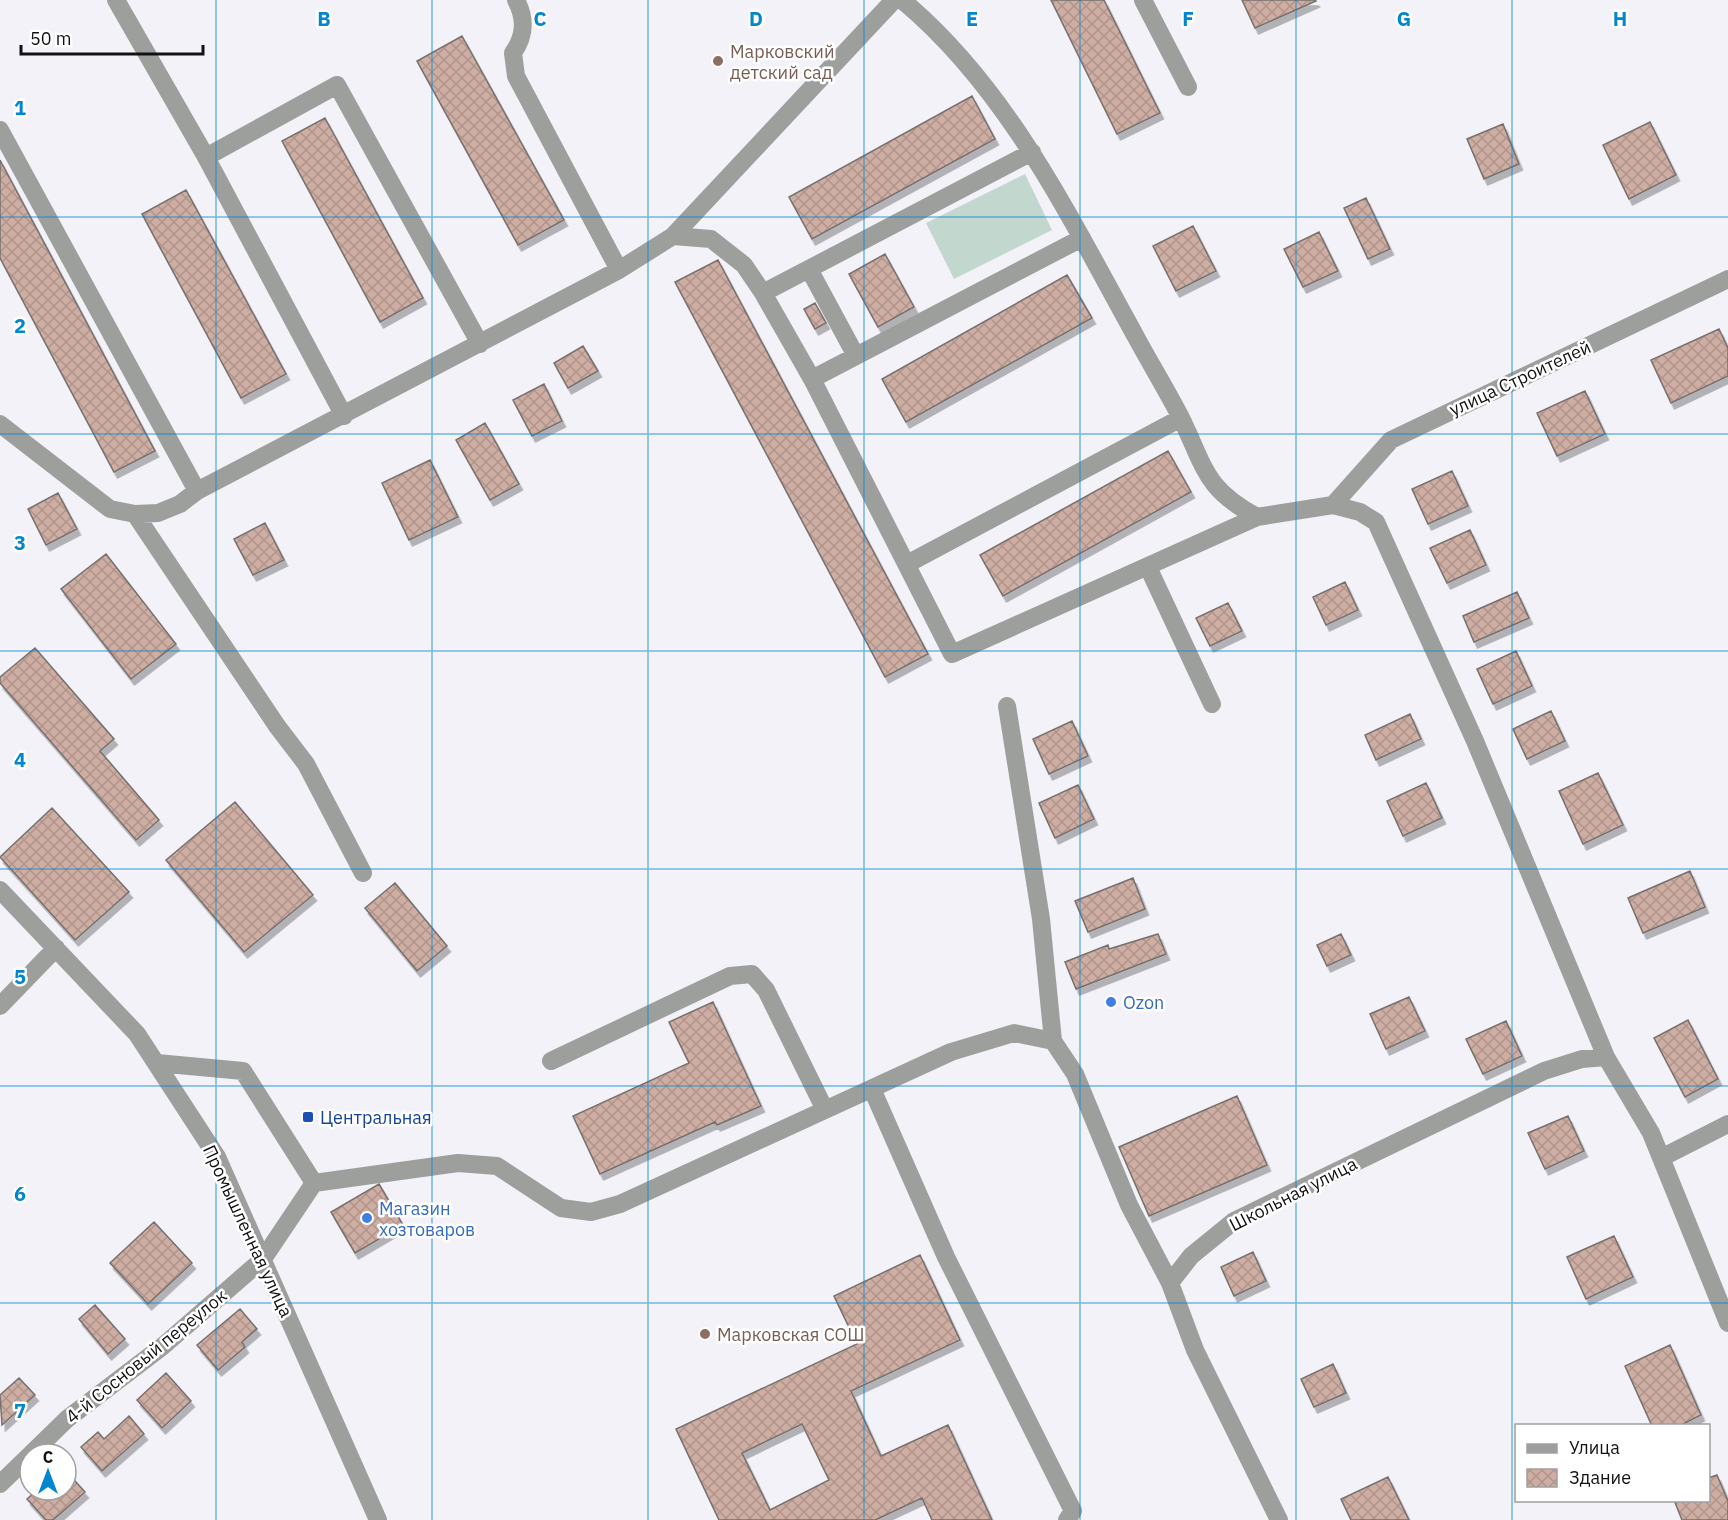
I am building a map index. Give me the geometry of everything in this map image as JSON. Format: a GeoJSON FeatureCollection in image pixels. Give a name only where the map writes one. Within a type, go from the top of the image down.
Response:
{"type":"FeatureCollection","features":[{"type":"Feature","properties":{"kind":"street"},"geometry":{"type":"LineString","coordinates":[[116,0],[206,157],[344,416]]}},
{"type":"Feature","properties":{"kind":"street"},"geometry":{"type":"LineString","coordinates":[[516,0],[522,11],[523,39],[513,53],[516,76],[619,270]]}},
{"type":"Feature","properties":{"kind":"street"},"geometry":{"type":"LineString","coordinates":[[0,424],[110,509],[135,514],[158,513],[180,504],[197,491],[619,270],[673,236],[894,0]]}},
{"type":"Feature","properties":{"kind":"street"},"geometry":{"type":"LineString","coordinates":[[902,0],[933,26],[968,66],[1032,152],[1181,418],[1207,477],[1232,504],[1257,518]]}},
{"type":"Feature","properties":{"kind":"street"},"geometry":{"type":"LineString","coordinates":[[1143,0],[1188,87]]}},
{"type":"Feature","properties":{"kind":"street"},"geometry":{"type":"LineString","coordinates":[[206,157],[337,86],[480,344]]}},
{"type":"Feature","properties":{"kind":"street"},"geometry":{"type":"LineString","coordinates":[[0,130],[197,491]]}},
{"type":"Feature","properties":{"kind":"street"},"geometry":{"type":"LineString","coordinates":[[763,293],[1032,152]]}},
{"type":"Feature","properties":{"kind":"street"},"geometry":{"type":"LineString","coordinates":[[673,236],[711,240],[744,265],[763,293],[812,379],[952,654],[1257,518],[1333,505],[1360,512],[1376,522],[1475,741],[1606,1057],[1651,1133],[1728,1323]]}},
{"type":"Feature","properties":{"kind":"street"},"geometry":{"type":"LineString","coordinates":[[812,379],[1082,238]]}},
{"type":"Feature","properties":{"kind":"street"},"geometry":{"type":"LineString","coordinates":[[809,269],[856,356]]}},
{"type":"Feature","properties":{"kind":"street","name":"улица Строителей"},"geometry":{"type":"LineString","coordinates":[[1333,505],[1391,440],[1728,279]]}},
{"type":"Feature","properties":{"kind":"street"},"geometry":{"type":"LineString","coordinates":[[907,564],[1181,418]]}},
{"type":"Feature","properties":{"kind":"street"},"geometry":{"type":"LineString","coordinates":[[135,514],[276,726],[306,764],[363,873]]}},
{"type":"Feature","properties":{"kind":"street"},"geometry":{"type":"LineString","coordinates":[[1148,567],[1212,704]]}},
{"type":"Feature","properties":{"kind":"street"},"geometry":{"type":"LineString","coordinates":[[1007,706],[1041,919],[1053,1041],[1075,1074],[1129,1205],[1170,1283],[1195,1350],[1279,1520]]}},
{"type":"Feature","properties":{"kind":"street","name":"Промышленная улица"},"geometry":{"type":"LineString","coordinates":[[0,890],[137,1034],[217,1157],[378,1520]]}},
{"type":"Feature","properties":{"kind":"street"},"geometry":{"type":"LineString","coordinates":[[0,1006],[56,948]]}},
{"type":"Feature","properties":{"kind":"street"},"geometry":{"type":"LineString","coordinates":[[551,1061],[730,976],[752,974],[766,990],[825,1110]]}},
{"type":"Feature","properties":{"kind":"street"},"geometry":{"type":"LineString","coordinates":[[157,1063],[243,1071],[314,1183],[459,1163],[497,1166],[561,1208],[591,1212],[620,1204],[951,1052],[1014,1033],[1053,1041]]}},
{"type":"Feature","properties":{"kind":"street","name":"Школьная улица"},"geometry":{"type":"LineString","coordinates":[[1170,1283],[1191,1256],[1234,1221],[1544,1071],[1582,1059],[1606,1057]]}},
{"type":"Feature","properties":{"kind":"street"},"geometry":{"type":"LineString","coordinates":[[872,1089],[946,1257],[1073,1511],[1067,1520]]}},
{"type":"Feature","properties":{"kind":"street"},"geometry":{"type":"LineString","coordinates":[[1661,1158],[1728,1124]]}},
{"type":"Feature","properties":{"kind":"street","name":"4-й Сосновый переулок"},"geometry":{"type":"LineString","coordinates":[[43,1442],[67,1419],[163,1346],[263,1259],[314,1183]]}},
{"type":"Feature","properties":{"kind":"street","name":"4-й Сосновый переулок"},"geometry":{"type":"LineString","coordinates":[[0,1484],[18,1466]]}},
{"type":"Feature","properties":{"kind":"green space"},"geometry":{"type":"Polygon","coordinates":[[[1025,174],[1052,230],[954,279],[926,223],[1025,174]]]}},
{"type":"Feature","properties":{"kind":"building"},"geometry":{"type":"Polygon","coordinates":[[[1051,0],[1104,0],[1160,113],[1117,134],[1051,0]]]}},
{"type":"Feature","properties":{"kind":"building"},"geometry":{"type":"Polygon","coordinates":[[[1242,0],[1315,0],[1316,1],[1255,28],[1242,0]]]}},
{"type":"Feature","properties":{"kind":"building"},"geometry":{"type":"Polygon","coordinates":[[[462,36],[564,220],[518,245],[417,61],[462,36]]]}},
{"type":"Feature","properties":{"kind":"building"},"geometry":{"type":"Polygon","coordinates":[[[972,96],[995,139],[812,239],[789,197],[972,96]]]}},
{"type":"Feature","properties":{"kind":"building"},"geometry":{"type":"Polygon","coordinates":[[[325,118],[423,298],[380,322],[282,141],[325,118]]]}},
{"type":"Feature","properties":{"kind":"building"},"geometry":{"type":"Polygon","coordinates":[[[1650,122],[1676,175],[1629,199],[1603,145],[1650,122]]]}},
{"type":"Feature","properties":{"kind":"building"},"geometry":{"type":"Polygon","coordinates":[[[1503,124],[1519,164],[1484,179],[1467,139],[1503,124]]]}},
{"type":"Feature","properties":{"kind":"building"},"geometry":{"type":"Polygon","coordinates":[[[0,160],[155,451],[114,472],[0,258],[0,160]]]}},
{"type":"Feature","properties":{"kind":"building"},"geometry":{"type":"Polygon","coordinates":[[[186,190],[286,374],[241,398],[142,214],[186,190]]]}},
{"type":"Feature","properties":{"kind":"building"},"geometry":{"type":"Polygon","coordinates":[[[1366,198],[1390,249],[1368,259],[1344,208],[1366,198]]]}},
{"type":"Feature","properties":{"kind":"building"},"geometry":{"type":"Polygon","coordinates":[[[1193,226],[1216,271],[1176,291],[1153,246],[1193,226]]]}},
{"type":"Feature","properties":{"kind":"building"},"geometry":{"type":"Polygon","coordinates":[[[1319,232],[1338,271],[1303,287],[1284,249],[1319,232]]]}},
{"type":"Feature","properties":{"kind":"building"},"geometry":{"type":"Polygon","coordinates":[[[885,254],[914,307],[878,327],[849,274],[885,254]]]}},
{"type":"Feature","properties":{"kind":"building"},"geometry":{"type":"Polygon","coordinates":[[[718,260],[928,654],[885,677],[675,282],[718,260]]]}},
{"type":"Feature","properties":{"kind":"building"},"geometry":{"type":"Polygon","coordinates":[[[1067,275],[1092,318],[906,422],[882,379],[1067,275]]]}},
{"type":"Feature","properties":{"kind":"building"},"geometry":{"type":"Polygon","coordinates":[[[815,303],[826,323],[815,329],[804,309],[815,303]]]}},
{"type":"Feature","properties":{"kind":"building"},"geometry":{"type":"Polygon","coordinates":[[[1719,329],[1728,348],[1728,376],[1671,403],[1651,360],[1719,329]]]}},
{"type":"Feature","properties":{"kind":"building"},"geometry":{"type":"Polygon","coordinates":[[[583,346],[598,371],[568,388],[554,363],[583,346]]]}},
{"type":"Feature","properties":{"kind":"building"},"geometry":{"type":"Polygon","coordinates":[[[544,384],[562,421],[532,436],[513,400],[544,384]]]}},
{"type":"Feature","properties":{"kind":"building"},"geometry":{"type":"Polygon","coordinates":[[[1585,391],[1605,434],[1557,456],[1537,413],[1585,391]]]}},
{"type":"Feature","properties":{"kind":"building"},"geometry":{"type":"Polygon","coordinates":[[[485,423],[519,484],[490,500],[456,440],[485,423]]]}},
{"type":"Feature","properties":{"kind":"building"},"geometry":{"type":"Polygon","coordinates":[[[1168,451],[1191,492],[1003,596],[980,555],[1168,451]]]}},
{"type":"Feature","properties":{"kind":"building"},"geometry":{"type":"Polygon","coordinates":[[[430,460],[458,517],[409,540],[382,483],[430,460]]]}},
{"type":"Feature","properties":{"kind":"building"},"geometry":{"type":"Polygon","coordinates":[[[1452,471],[1468,506],[1428,524],[1412,489],[1452,471]]]}},
{"type":"Feature","properties":{"kind":"building"},"geometry":{"type":"Polygon","coordinates":[[[58,493],[77,529],[46,545],[28,509],[58,493]]]}},
{"type":"Feature","properties":{"kind":"building"},"geometry":{"type":"Polygon","coordinates":[[[265,523],[284,560],[253,575],[234,539],[265,523]]]}},
{"type":"Feature","properties":{"kind":"building"},"geometry":{"type":"Polygon","coordinates":[[[1470,530],[1486,565],[1447,583],[1430,548],[1470,530]]]}},
{"type":"Feature","properties":{"kind":"building"},"geometry":{"type":"Polygon","coordinates":[[[106,554],[176,644],[131,679],[61,589],[106,554]]]}},
{"type":"Feature","properties":{"kind":"building"},"geometry":{"type":"Polygon","coordinates":[[[1345,582],[1358,610],[1326,625],[1313,597],[1345,582]]]}},
{"type":"Feature","properties":{"kind":"building"},"geometry":{"type":"Polygon","coordinates":[[[1517,592],[1529,618],[1474,642],[1463,616],[1517,592]]]}},
{"type":"Feature","properties":{"kind":"building"},"geometry":{"type":"Polygon","coordinates":[[[1228,603],[1242,631],[1210,646],[1196,618],[1228,603]]]}},
{"type":"Feature","properties":{"kind":"building"},"geometry":{"type":"Polygon","coordinates":[[[35,648],[114,739],[100,751],[159,820],[136,840],[0,683],[0,677],[35,648]]]}},
{"type":"Feature","properties":{"kind":"building"},"geometry":{"type":"Polygon","coordinates":[[[1516,651],[1532,686],[1493,704],[1477,669],[1516,651]]]}},
{"type":"Feature","properties":{"kind":"building"},"geometry":{"type":"Polygon","coordinates":[[[1551,711],[1565,741],[1527,759],[1513,729],[1551,711]]]}},
{"type":"Feature","properties":{"kind":"building"},"geometry":{"type":"Polygon","coordinates":[[[1410,714],[1421,739],[1376,760],[1365,735],[1410,714]]]}},
{"type":"Feature","properties":{"kind":"building"},"geometry":{"type":"Polygon","coordinates":[[[1072,721],[1088,756],[1049,774],[1033,739],[1072,721]]]}},
{"type":"Feature","properties":{"kind":"building"},"geometry":{"type":"Polygon","coordinates":[[[1598,773],[1623,825],[1583,844],[1559,791],[1598,773]]]}},
{"type":"Feature","properties":{"kind":"building"},"geometry":{"type":"Polygon","coordinates":[[[1426,783],[1442,818],[1403,836],[1387,801],[1426,783]]]}},
{"type":"Feature","properties":{"kind":"building"},"geometry":{"type":"Polygon","coordinates":[[[1078,785],[1094,819],[1055,838],[1039,803],[1078,785]]]}},
{"type":"Feature","properties":{"kind":"building"},"geometry":{"type":"Polygon","coordinates":[[[235,802],[313,895],[244,952],[166,860],[235,802]]]}},
{"type":"Feature","properties":{"kind":"building"},"geometry":{"type":"Polygon","coordinates":[[[52,808],[129,892],[75,940],[0,857],[52,808]]]}},
{"type":"Feature","properties":{"kind":"building"},"geometry":{"type":"Polygon","coordinates":[[[1690,871],[1705,907],[1643,933],[1628,898],[1690,871]]]}},
{"type":"Feature","properties":{"kind":"building"},"geometry":{"type":"Polygon","coordinates":[[[1133,878],[1145,909],[1088,932],[1075,901],[1133,878]]]}},
{"type":"Feature","properties":{"kind":"building"},"geometry":{"type":"Polygon","coordinates":[[[395,883],[447,946],[417,971],[365,908],[395,883]]]}},
{"type":"Feature","properties":{"kind":"building"},"geometry":{"type":"Polygon","coordinates":[[[1158,934],[1166,954],[1076,989],[1065,962],[1108,945],[1109,949],[1158,934]]]}},
{"type":"Feature","properties":{"kind":"building"},"geometry":{"type":"Polygon","coordinates":[[[1341,934],[1351,955],[1327,966],[1317,945],[1341,934]]]}},
{"type":"Feature","properties":{"kind":"building"},"geometry":{"type":"Polygon","coordinates":[[[1409,997],[1425,1031],[1386,1049],[1370,1014],[1409,997]]]}},
{"type":"Feature","properties":{"kind":"building"},"geometry":{"type":"Polygon","coordinates":[[[713,1002],[761,1106],[717,1125],[715,1122],[600,1174],[573,1116],[689,1063],[669,1022],[713,1002]]]}},
{"type":"Feature","properties":{"kind":"building"},"geometry":{"type":"Polygon","coordinates":[[[1688,1020],[1718,1079],[1685,1097],[1654,1038],[1688,1020]]]}},
{"type":"Feature","properties":{"kind":"building"},"geometry":{"type":"Polygon","coordinates":[[[1506,1021],[1522,1056],[1483,1074],[1466,1039],[1506,1021]]]}},
{"type":"Feature","properties":{"kind":"building"},"geometry":{"type":"Polygon","coordinates":[[[1237,1096],[1267,1165],[1149,1216],[1119,1147],[1237,1096]]]}},
{"type":"Feature","properties":{"kind":"building"},"geometry":{"type":"Polygon","coordinates":[[[1568,1116],[1584,1151],[1545,1169],[1528,1133],[1568,1116]]]}},
{"type":"Feature","properties":{"kind":"building","name":"Магазин хозтоваров"},"geometry":{"type":"Polygon","coordinates":[[[379,1184],[403,1225],[355,1253],[331,1212],[379,1184]]]}},
{"type":"Feature","properties":{"kind":"building"},"geometry":{"type":"Polygon","coordinates":[[[154,1222],[192,1263],[148,1304],[110,1263],[154,1222]]]}},
{"type":"Feature","properties":{"kind":"building"},"geometry":{"type":"Polygon","coordinates":[[[1614,1236],[1633,1277],[1586,1299],[1567,1257],[1614,1236]]]}},
{"type":"Feature","properties":{"kind":"building"},"geometry":{"type":"Polygon","coordinates":[[[1253,1252],[1266,1281],[1234,1296],[1221,1267],[1253,1252]]]}},
{"type":"Feature","properties":{"kind":"building"},"geometry":{"type":"Polygon","coordinates":[[[920,1255],[960,1340],[851,1391],[881,1456],[948,1425],[992,1520],[932,1520],[922,1498],[875,1520],[719,1520],[676,1429],[857,1344],[834,1296],[920,1255]],[[802,1424],[742,1453],[770,1510],[829,1480],[802,1424]]]}},
{"type":"Feature","properties":{"kind":"building"},"geometry":{"type":"Polygon","coordinates":[[[95,1305],[125,1339],[108,1354],[79,1319],[95,1305]]]}},
{"type":"Feature","properties":{"kind":"building"},"geometry":{"type":"Polygon","coordinates":[[[240,1309],[257,1329],[242,1342],[245,1347],[218,1370],[197,1345],[240,1309]]]}},
{"type":"Feature","properties":{"kind":"building"},"geometry":{"type":"Polygon","coordinates":[[[1670,1345],[1701,1415],[1683,1424],[1651,1424],[1625,1366],[1670,1345]]]}},
{"type":"Feature","properties":{"kind":"building"},"geometry":{"type":"Polygon","coordinates":[[[1333,1364],[1346,1393],[1314,1407],[1301,1379],[1333,1364]]]}},
{"type":"Feature","properties":{"kind":"building"},"geometry":{"type":"Polygon","coordinates":[[[166,1373],[191,1401],[162,1428],[137,1400],[166,1373]]]}},
{"type":"Feature","properties":{"kind":"building"},"geometry":{"type":"Polygon","coordinates":[[[19,1378],[35,1395],[2,1425],[0,1395],[19,1378]]]}},
{"type":"Feature","properties":{"kind":"building"},"geometry":{"type":"Polygon","coordinates":[[[129,1416],[144,1434],[102,1471],[81,1447],[98,1432],[104,1439],[129,1416]]]}},
{"type":"Feature","properties":{"kind":"building"},"geometry":{"type":"Polygon","coordinates":[[[1717,1475],[1728,1501],[1728,1520],[1682,1520],[1675,1502],[1710,1502],[1710,1477],[1717,1475]]]}},
{"type":"Feature","properties":{"kind":"building"},"geometry":{"type":"Polygon","coordinates":[[[1388,1477],[1409,1520],[1351,1520],[1341,1499],[1388,1477]]]}},
{"type":"Feature","properties":{"kind":"building"},"geometry":{"type":"Polygon","coordinates":[[[78,1484],[85,1492],[78,1498],[78,1484]]]}},
{"type":"Feature","properties":{"kind":"building"},"geometry":{"type":"Polygon","coordinates":[[[30,1502],[74,1502],[53,1520],[46,1520],[30,1502]]]}},
{"type":"Feature","properties":{"kind":"place","name":"Марковский детский сад"},"geometry":{"type":"Point","coordinates":[718,61]}},
{"type":"Feature","properties":{"kind":"place","name":"Ozon"},"geometry":{"type":"Point","coordinates":[1111,1002]}},
{"type":"Feature","properties":{"kind":"place","name":"Центральная"},"geometry":{"type":"Point","coordinates":[308,1117]}},
{"type":"Feature","properties":{"kind":"place","name":"Магазин хозтоваров"},"geometry":{"type":"Point","coordinates":[367,1218]}},
{"type":"Feature","properties":{"kind":"place","name":"Марковская СОШ"},"geometry":{"type":"Point","coordinates":[705,1334]}}]}
